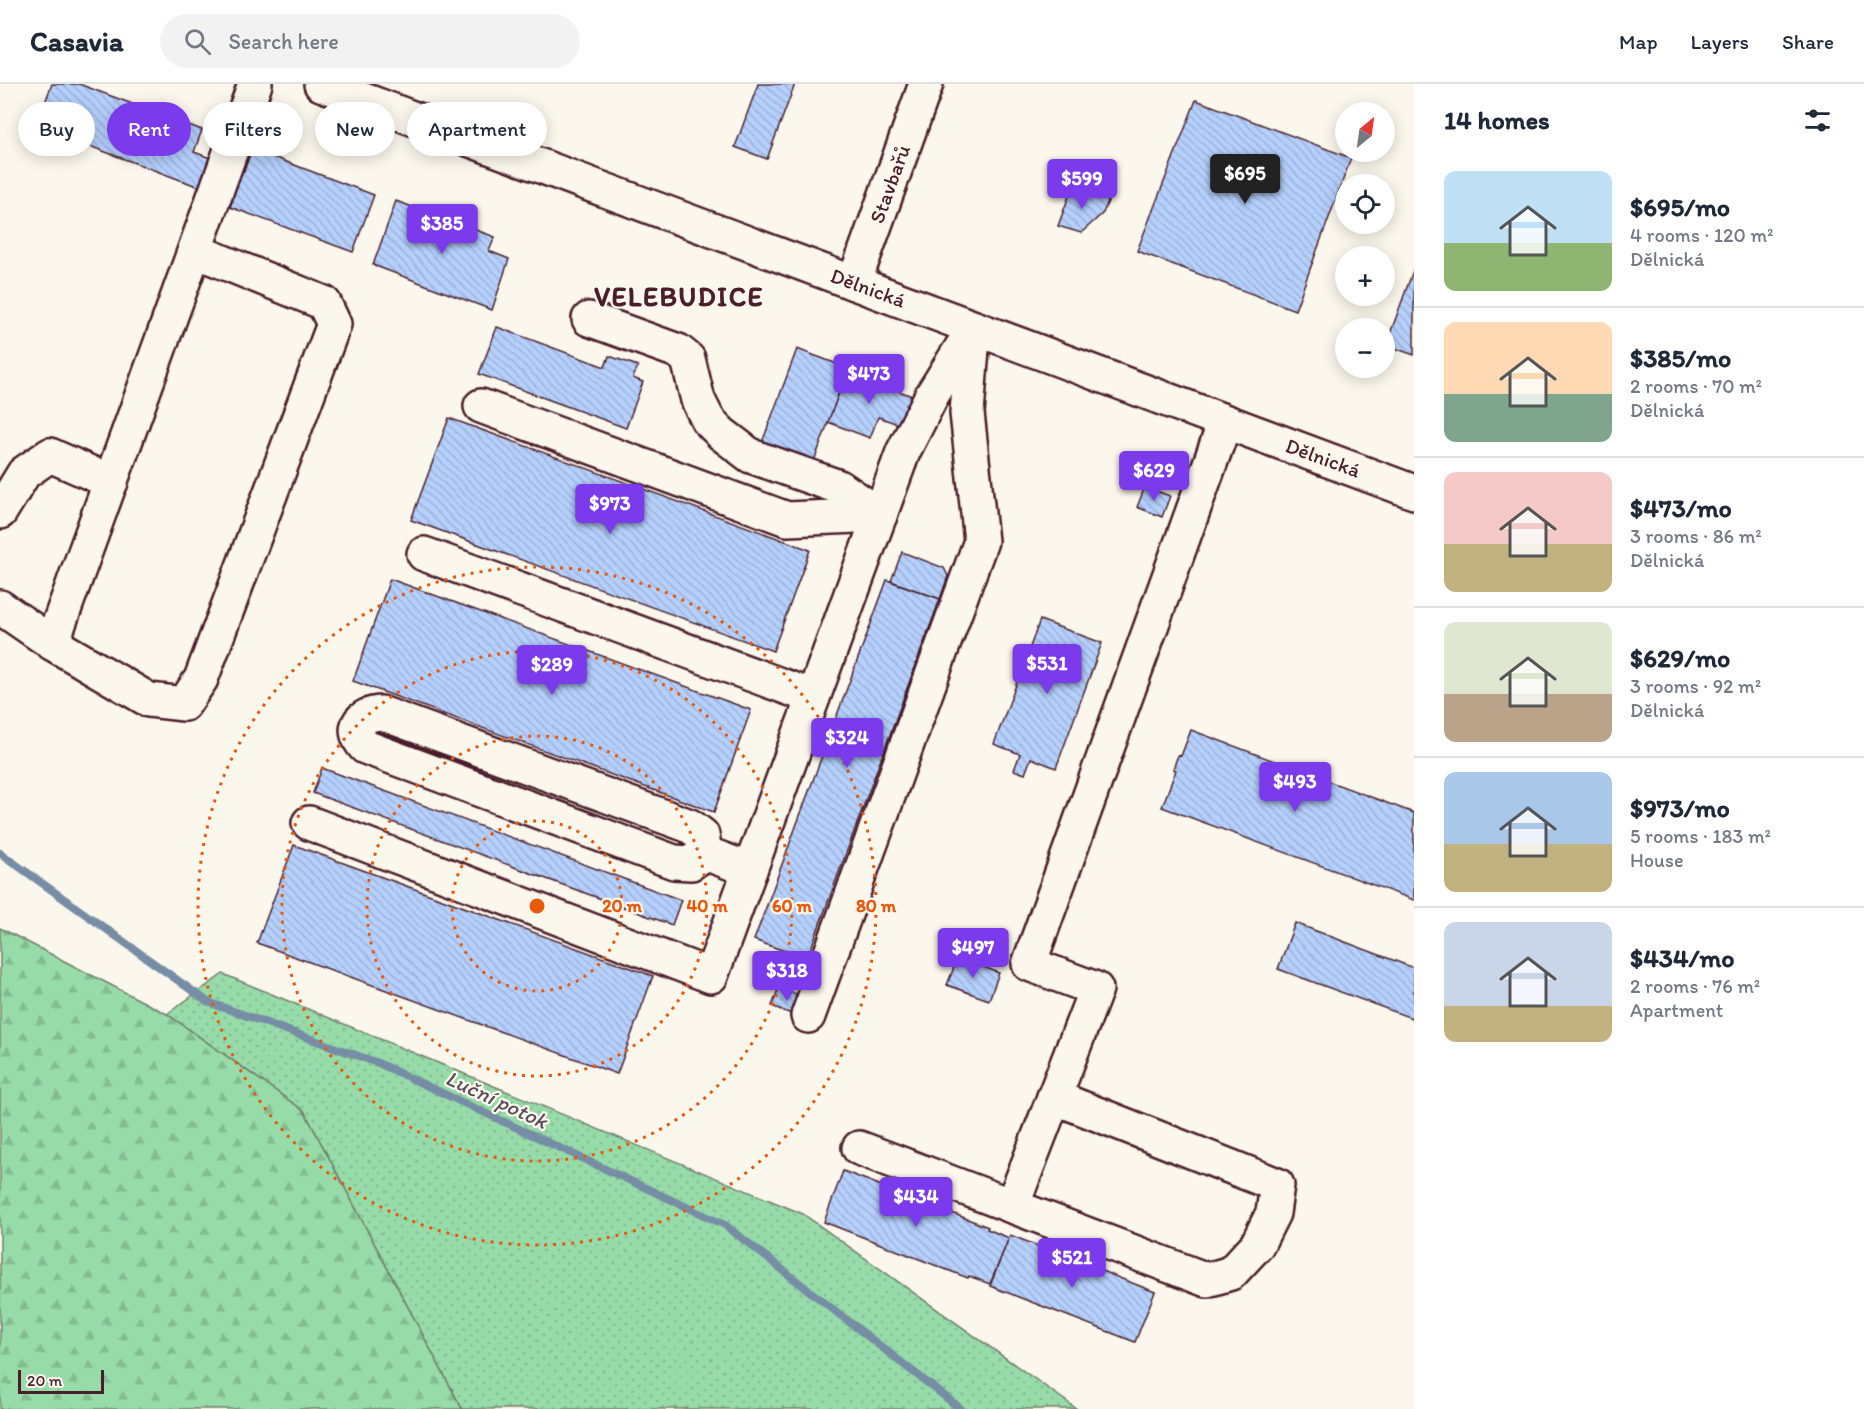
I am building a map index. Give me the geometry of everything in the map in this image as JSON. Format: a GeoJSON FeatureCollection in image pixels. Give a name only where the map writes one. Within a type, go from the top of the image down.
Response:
{"type":"FeatureCollection","features":[{"type":"Feature","properties":{"kind":"street"},"geometry":{"type":"LineString","coordinates":[[52,643],[255,84]]}},
{"type":"Feature","properties":{"kind":"street","name":"Dělnická"},"geometry":{"type":"LineString","coordinates":[[321,84],[1414,492]]}},
{"type":"Feature","properties":{"kind":"street","name":"Stavbařů"},"geometry":{"type":"LineString","coordinates":[[854,283],[926,84]]}},
{"type":"Feature","properties":{"kind":"street"},"geometry":{"type":"LineString","coordinates":[[0,607],[52,643],[149,700],[184,704],[201,679],[334,324],[324,303],[196,251]]}},
{"type":"Feature","properties":{"kind":"street"},"geometry":{"type":"LineString","coordinates":[[589,318],[678,351],[688,359],[698,400],[708,420],[751,456],[839,487],[880,515]]}},
{"type":"Feature","properties":{"kind":"street"},"geometry":{"type":"LineString","coordinates":[[309,823],[711,976],[903,452],[932,396],[974,328]]}},
{"type":"Feature","properties":{"kind":"street"},"geometry":{"type":"LineString","coordinates":[[808,1016],[981,541],[967,413],[974,328]]}},
{"type":"Feature","properties":{"kind":"street"},"geometry":{"type":"LineString","coordinates":[[481,406],[787,519],[880,515]]}},
{"type":"Feature","properties":{"kind":"street"},"geometry":{"type":"LineString","coordinates":[[1012,1206],[1096,989],[1029,964],[1225,422]]}},
{"type":"Feature","properties":{"kind":"street"},"geometry":{"type":"LineString","coordinates":[[0,512],[24,473],[50,455],[111,482]]}},
{"type":"Feature","properties":{"kind":"street"},"geometry":{"type":"LineString","coordinates":[[424,554],[813,697]]}},
{"type":"Feature","properties":{"kind":"street"},"geometry":{"type":"LineString","coordinates":[[381,713],[690,826],[702,836],[705,853],[691,863],[674,862],[365,747],[359,740],[357,729],[363,717],[381,713]]}},
{"type":"Feature","properties":{"kind":"street"},"geometry":{"type":"LineString","coordinates":[[705,853],[750,870]]}},
{"type":"Feature","properties":{"kind":"street"},"geometry":{"type":"LineString","coordinates":[[859,1148],[1207,1281],[1231,1273],[1257,1245],[1274,1213],[1277,1185],[1054,1097]]}},
{"type":"Feature","properties":{"kind":"green space"},"geometry":{"type":"Polygon","coordinates":[[[0,928],[167,1014],[304,1111],[462,1409],[0,1409],[0,928]]]}},
{"type":"Feature","properties":{"kind":"green space"},"geometry":{"type":"Polygon","coordinates":[[[223,974],[803,1214],[1077,1409],[462,1409],[304,1111],[167,1014],[223,974]]]}},
{"type":"Feature","properties":{"kind":"building"},"geometry":{"type":"Polygon","coordinates":[[[52,84],[79,84],[127,102],[107,102],[107,153],[95,148],[95,102],[45,102],[52,84]]]}},
{"type":"Feature","properties":{"kind":"building"},"geometry":{"type":"Polygon","coordinates":[[[758,84],[795,84],[767,159],[735,147],[758,84]]]}},
{"type":"Feature","properties":{"kind":"building"},"geometry":{"type":"Polygon","coordinates":[[[1196,100],[1335,152],[1335,162],[1350,162],[1345,174],[1335,174],[1335,201],[1295,310],[1137,251],[1196,100]]]}},
{"type":"Feature","properties":{"kind":"building"},"geometry":{"type":"Polygon","coordinates":[[[191,126],[202,130],[194,152],[213,159],[202,188],[116,156],[191,156],[191,126]]]}},
{"type":"Feature","properties":{"kind":"building"},"geometry":{"type":"Polygon","coordinates":[[[249,156],[271,156],[374,195],[353,252],[230,207],[233,200],[222,196],[233,167],[244,171],[249,156]]]}},
{"type":"Feature","properties":{"kind":"building"},"geometry":{"type":"Polygon","coordinates":[[[1073,185],[1109,199],[1103,213],[1081,233],[1058,226],[1073,185]]]}},
{"type":"Feature","properties":{"kind":"building"},"geometry":{"type":"Polygon","coordinates":[[[396,201],[495,237],[489,251],[509,259],[492,310],[373,265],[396,201]]]}},
{"type":"Feature","properties":{"kind":"building"},"geometry":{"type":"Polygon","coordinates":[[[1414,268],[1414,355],[1395,348],[1395,320],[1414,268]]]}},
{"type":"Feature","properties":{"kind":"building"},"geometry":{"type":"Polygon","coordinates":[[[497,327],[605,367],[609,356],[638,366],[633,378],[643,382],[626,428],[479,374],[497,327]]]}},
{"type":"Feature","properties":{"kind":"building"},"geometry":{"type":"Polygon","coordinates":[[[797,349],[848,368],[812,467],[760,448],[797,349]]]}},
{"type":"Feature","properties":{"kind":"building"},"geometry":{"type":"Polygon","coordinates":[[[847,372],[915,397],[904,426],[878,417],[870,438],[828,422],[847,372]]]}},
{"type":"Feature","properties":{"kind":"building"},"geometry":{"type":"Polygon","coordinates":[[[449,418],[810,550],[773,651],[411,520],[449,418]]]}},
{"type":"Feature","properties":{"kind":"building"},"geometry":{"type":"Polygon","coordinates":[[[1145,487],[1170,496],[1162,517],[1137,507],[1145,487]]]}},
{"type":"Feature","properties":{"kind":"building"},"geometry":{"type":"Polygon","coordinates":[[[902,552],[944,568],[948,576],[940,599],[891,581],[902,552]]]}},
{"type":"Feature","properties":{"kind":"building"},"geometry":{"type":"Polygon","coordinates":[[[390,579],[751,710],[714,812],[353,681],[390,579]]]}},
{"type":"Feature","properties":{"kind":"building"},"geometry":{"type":"Polygon","coordinates":[[[887,580],[940,599],[807,959],[754,940],[887,580]]]}},
{"type":"Feature","properties":{"kind":"building"},"geometry":{"type":"Polygon","coordinates":[[[1040,620],[1102,643],[1056,768],[1031,758],[1025,774],[1014,770],[1020,754],[994,744],[1040,620]]]}},
{"type":"Feature","properties":{"kind":"building"},"geometry":{"type":"Polygon","coordinates":[[[1191,730],[1414,813],[1414,900],[1162,807],[1176,770],[1173,769],[1178,755],[1181,756],[1191,730]]]}},
{"type":"Feature","properties":{"kind":"building"},"geometry":{"type":"Polygon","coordinates":[[[322,768],[681,900],[672,925],[313,793],[322,768]]]}},
{"type":"Feature","properties":{"kind":"building"},"geometry":{"type":"Polygon","coordinates":[[[294,845],[653,976],[617,1074],[257,943],[294,845]]]}},
{"type":"Feature","properties":{"kind":"building"},"geometry":{"type":"Polygon","coordinates":[[[1295,923],[1414,968],[1414,1019],[1278,969],[1295,923]]]}},
{"type":"Feature","properties":{"kind":"building"},"geometry":{"type":"Polygon","coordinates":[[[958,957],[999,973],[989,1000],[947,985],[958,957]]]}},
{"type":"Feature","properties":{"kind":"building"},"geometry":{"type":"Polygon","coordinates":[[[779,987],[803,997],[796,1016],[772,1006],[779,987]]]}},
{"type":"Feature","properties":{"kind":"building"},"geometry":{"type":"Polygon","coordinates":[[[843,1171],[988,1227],[987,1229],[1009,1238],[990,1284],[969,1276],[968,1278],[824,1222],[843,1171]]]}},
{"type":"Feature","properties":{"kind":"building"},"geometry":{"type":"Polygon","coordinates":[[[1010,1235],[1155,1292],[1135,1342],[990,1286],[1010,1235]]]}},
{"type":"Feature","properties":{"kind":"waterway","name":"Luční potok"},"geometry":{"type":"LineString","coordinates":[[0,853],[208,1002],[378,1063],[725,1225],[961,1409]]}},
{"type":"Feature","properties":{"kind":"district","name":"VELEBUDICE"},"geometry":{"type":"Point","coordinates":[679,297]}}]}
